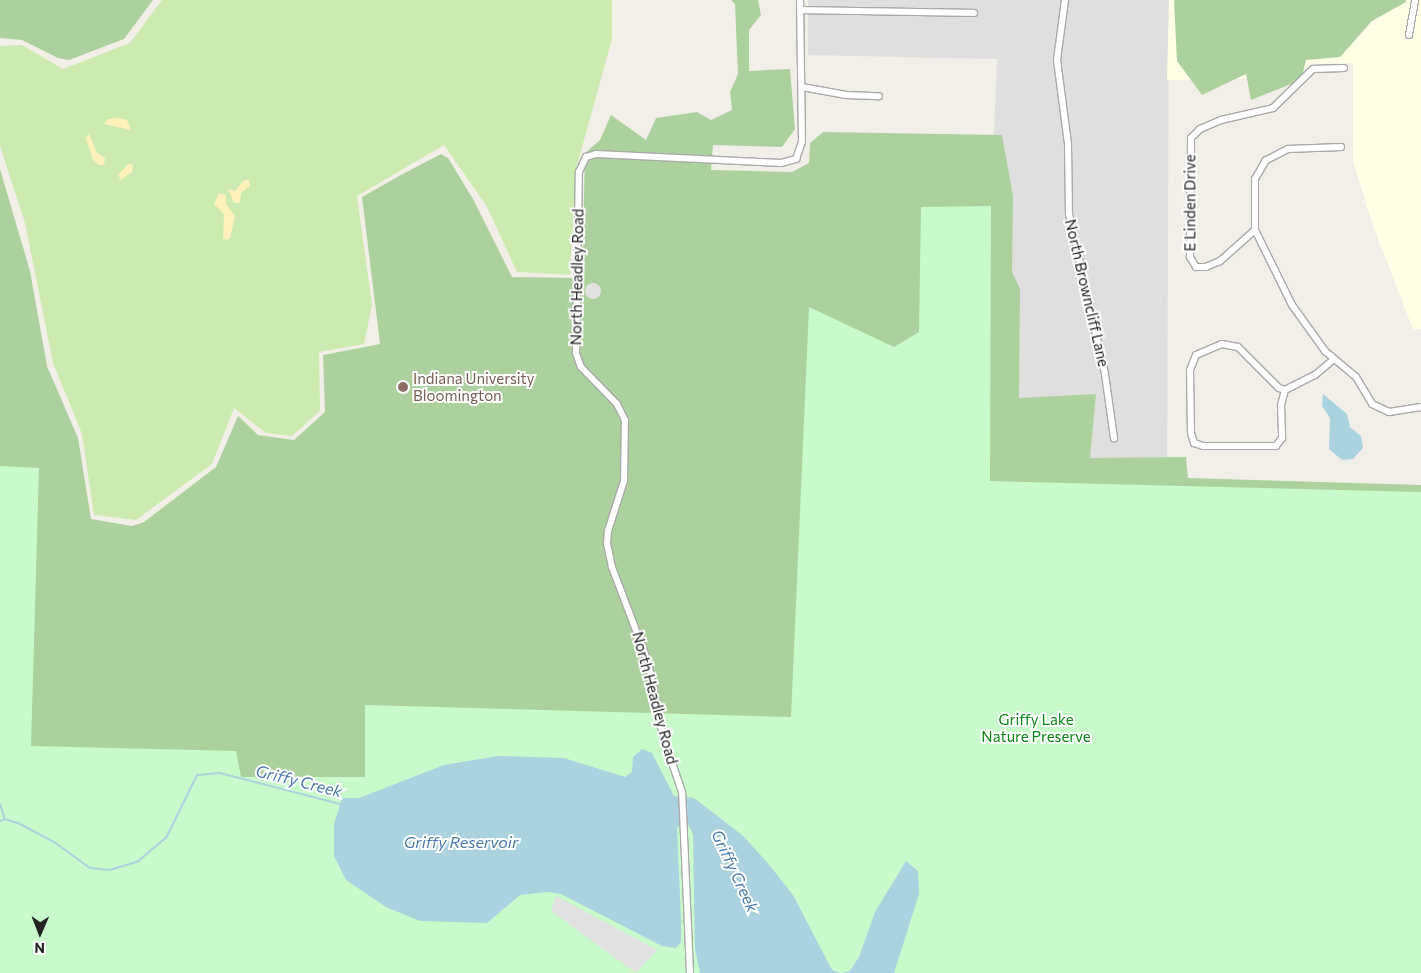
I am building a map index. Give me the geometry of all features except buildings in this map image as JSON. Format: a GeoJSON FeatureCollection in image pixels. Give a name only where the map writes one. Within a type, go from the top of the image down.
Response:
{"type":"FeatureCollection","features":[{"type":"Feature","properties":{"kind":"street","name":"North Headley Road"},"geometry":{"type":"LineString","coordinates":[[690,973],[682,792],[663,736],[648,662],[608,551],[608,531],[624,481],[625,417],[617,404],[585,372],[576,353],[579,172],[586,157],[596,154],[790,162],[798,157],[801,149],[802,87],[800,0]]}},
{"type":"Feature","properties":{"kind":"street","name":"North Browncliff Lane"},"geometry":{"type":"LineString","coordinates":[[1065,0],[1057,60],[1067,137],[1069,214],[1105,374],[1114,438]]}},
{"type":"Feature","properties":{"kind":"street"},"geometry":{"type":"LineString","coordinates":[[1409,35],[1415,0]]}},
{"type":"Feature","properties":{"kind":"street"},"geometry":{"type":"LineString","coordinates":[[801,10],[974,14]]}},
{"type":"Feature","properties":{"kind":"street","name":"E Linden Drive"},"geometry":{"type":"LineString","coordinates":[[1255,230],[1220,261],[1206,267],[1196,267],[1190,257],[1191,138],[1200,129],[1221,120],[1273,108],[1313,69],[1344,68]]}},
{"type":"Feature","properties":{"kind":"street"},"geometry":{"type":"LineString","coordinates":[[802,87],[846,95],[879,96]]}},
{"type":"Feature","properties":{"kind":"street"},"geometry":{"type":"LineString","coordinates":[[1341,147],[1300,148],[1271,155],[1254,179],[1255,230],[1292,305],[1333,360],[1356,377],[1365,396],[1377,408],[1396,412],[1421,407]]}},
{"type":"Feature","properties":{"kind":"street"},"geometry":{"type":"LineString","coordinates":[[1285,390],[1232,344],[1222,344],[1196,355],[1190,370],[1190,433],[1194,443],[1203,446],[1276,446],[1282,438],[1281,405],[1285,390],[1315,375],[1333,360]]}},
{"type":"Feature","properties":{"kind":"shaded area"},"geometry":{"type":"Polygon","coordinates":[[[808,0],[1169,0],[1167,485],[990,481],[991,206],[997,59],[808,55],[808,0]]]}},
{"type":"Feature","properties":{"kind":"shaded area"},"geometry":{"type":"Polygon","coordinates":[[[1169,0],[1421,0],[1421,329],[1413,329],[1372,223],[1353,161],[1353,63],[1310,64],[1292,78],[1167,80],[1169,0]]]}},
{"type":"Feature","properties":{"kind":"shaded area"},"geometry":{"type":"Polygon","coordinates":[[[590,283],[596,283],[601,288],[599,297],[590,299],[585,294],[585,288],[590,283]]]}},
{"type":"Feature","properties":{"kind":"shaded area"},"geometry":{"type":"Polygon","coordinates":[[[556,896],[657,950],[636,973],[551,911],[556,896]]]}},
{"type":"Feature","properties":{"kind":"green space"},"geometry":{"type":"Polygon","coordinates":[[[0,0],[153,0],[124,39],[69,60],[58,58],[22,40],[0,38],[0,0]]]}},
{"type":"Feature","properties":{"kind":"green space"},"geometry":{"type":"Polygon","coordinates":[[[162,0],[612,0],[612,39],[576,169],[570,275],[517,272],[486,205],[444,145],[357,196],[372,305],[364,344],[319,352],[320,411],[292,436],[266,433],[234,408],[212,464],[136,520],[94,515],[82,434],[53,363],[25,223],[0,146],[0,46],[22,45],[63,69],[130,43],[162,0]]]}},
{"type":"Feature","properties":{"kind":"green space"},"geometry":{"type":"Polygon","coordinates":[[[731,0],[758,0],[761,15],[749,30],[749,71],[790,69],[795,129],[782,147],[713,145],[711,170],[792,172],[809,163],[810,143],[823,132],[1002,135],[1013,196],[1012,272],[1020,289],[1019,398],[1096,394],[1090,458],[1186,457],[1188,478],[1421,485],[1421,973],[0,973],[0,169],[30,271],[47,366],[78,438],[91,519],[132,526],[144,522],[216,467],[238,416],[258,435],[294,440],[325,412],[323,355],[380,344],[362,197],[399,176],[441,154],[448,158],[473,199],[512,277],[582,278],[585,153],[600,140],[611,115],[646,140],[656,118],[697,112],[711,120],[732,110],[730,92],[738,74],[735,4],[731,0]]]}},
{"type":"Feature","properties":{"kind":"green space"},"geometry":{"type":"Polygon","coordinates":[[[1174,0],[1406,0],[1406,2],[1372,21],[1340,57],[1306,60],[1301,80],[1251,100],[1246,74],[1202,95],[1177,61],[1174,0]]]}},
{"type":"Feature","properties":{"kind":"green space","name":"Griffy Lake Nature Preserve"},"geometry":{"type":"Polygon","coordinates":[[[991,206],[990,481],[1421,492],[1421,973],[0,973],[0,466],[39,468],[31,746],[236,751],[241,777],[365,777],[365,705],[791,717],[809,307],[894,347],[919,332],[921,207],[991,206]]]}},
{"type":"Feature","properties":{"kind":"sand"},"geometry":{"type":"Polygon","coordinates":[[[119,118],[127,120],[131,130],[104,124],[108,119],[119,118]]]}},
{"type":"Feature","properties":{"kind":"sand"},"geometry":{"type":"Polygon","coordinates":[[[89,134],[97,153],[105,158],[104,165],[99,165],[93,160],[86,138],[89,134]]]}},
{"type":"Feature","properties":{"kind":"sand"},"geometry":{"type":"Polygon","coordinates":[[[128,164],[133,165],[132,172],[121,180],[118,175],[128,164]]]}},
{"type":"Feature","properties":{"kind":"sand"},"geometry":{"type":"Polygon","coordinates":[[[244,180],[249,180],[250,186],[241,193],[240,203],[234,203],[228,189],[235,191],[244,180]]]}},
{"type":"Feature","properties":{"kind":"sand"},"geometry":{"type":"Polygon","coordinates":[[[219,193],[226,195],[226,204],[235,216],[230,238],[226,240],[223,238],[224,214],[214,204],[219,193]]]}},
{"type":"Feature","properties":{"kind":"water"},"geometry":{"type":"Polygon","coordinates":[[[1323,394],[1347,414],[1350,427],[1361,436],[1363,448],[1353,459],[1342,460],[1329,449],[1330,418],[1322,406],[1323,394]]]}},
{"type":"Feature","properties":{"kind":"water","name":"Griffy Reservoir"},"geometry":{"type":"Polygon","coordinates":[[[642,749],[652,753],[674,796],[694,798],[742,835],[766,861],[793,895],[832,970],[840,973],[700,973],[695,949],[693,834],[688,824],[680,824],[677,828],[681,942],[676,948],[662,946],[561,894],[547,892],[520,895],[487,923],[420,921],[386,907],[346,880],[334,856],[334,824],[342,798],[359,798],[444,765],[498,756],[564,758],[625,777],[632,772],[633,757],[642,749]]]}},
{"type":"Feature","properties":{"kind":"water"},"geometry":{"type":"Polygon","coordinates":[[[906,861],[918,871],[919,894],[894,973],[842,973],[850,971],[859,957],[875,912],[906,861]]]}},
{"type":"Feature","properties":{"kind":"waterway","name":"Griffy Creek"},"geometry":{"type":"LineString","coordinates":[[0,821],[5,819],[20,824],[54,842],[90,868],[110,870],[137,862],[166,838],[197,775],[220,773],[340,804]]}},
{"type":"Feature","properties":{"kind":"waterway"},"geometry":{"type":"LineString","coordinates":[[0,804],[5,819]]}},
{"type":"Feature","properties":{"kind":"place","name":"Indiana University Bloomington"},"geometry":{"type":"Point","coordinates":[403,387]}}]}
